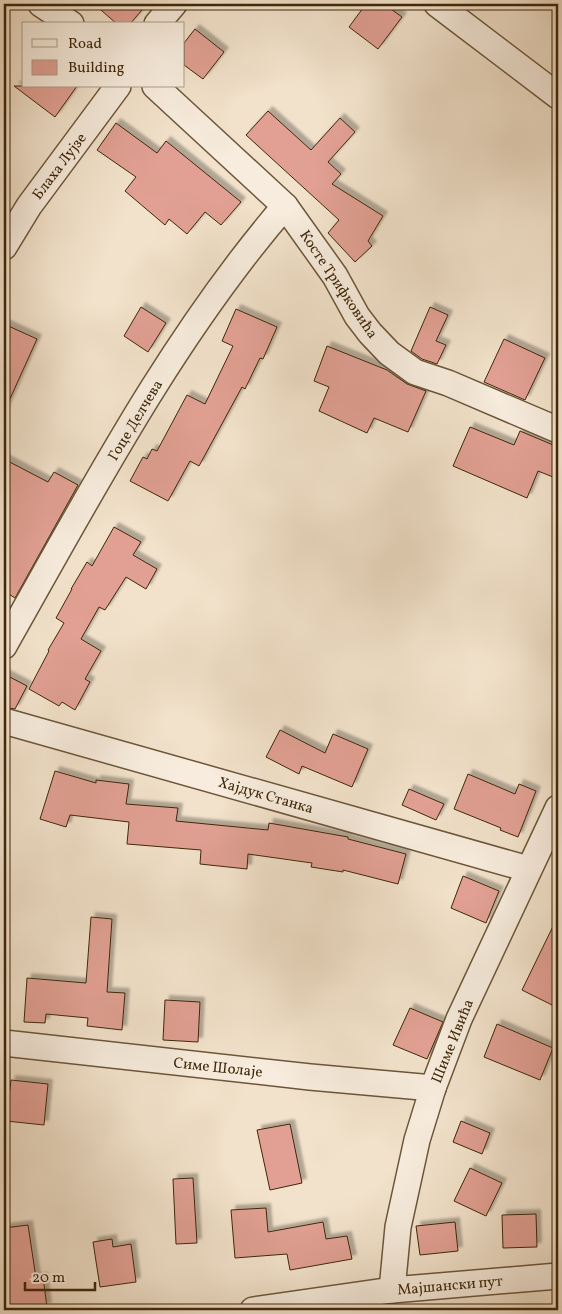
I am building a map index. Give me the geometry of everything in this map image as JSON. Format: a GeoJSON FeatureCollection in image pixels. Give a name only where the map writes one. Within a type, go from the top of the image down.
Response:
{"type":"FeatureCollection","features":[{"type":"Feature","properties":{"kind":"street"},"geometry":{"type":"LineString","coordinates":[[41,4],[68,22]]}},
{"type":"Feature","properties":{"kind":"street"},"geometry":{"type":"LineString","coordinates":[[159,22],[174,4]]}},
{"type":"Feature","properties":{"kind":"street"},"geometry":{"type":"LineString","coordinates":[[437,4],[558,96]]}},
{"type":"Feature","properties":{"kind":"street","name":"Блаха Лујзе"},"geometry":{"type":"LineString","coordinates":[[4,247],[29,206],[117,88]]}},
{"type":"Feature","properties":{"kind":"street","name":"Косте Трифковића"},"geometry":{"type":"LineString","coordinates":[[157,88],[285,206],[335,276],[357,316],[370,333],[389,352],[415,372],[448,383],[558,430]]}},
{"type":"Feature","properties":{"kind":"street","name":"Гоце Делчева"},"geometry":{"type":"LineString","coordinates":[[4,646],[142,406],[170,361],[252,244],[285,206]]}},
{"type":"Feature","properties":{"kind":"street","name":"Хајдук Станка"},"geometry":{"type":"LineString","coordinates":[[4,721],[528,868]]}},
{"type":"Feature","properties":{"kind":"street","name":"Шиме Ивића"},"geometry":{"type":"LineString","coordinates":[[392,1290],[398,1227],[417,1140],[433,1088],[459,1019],[528,868],[558,808]]}},
{"type":"Feature","properties":{"kind":"street","name":"Симе Шолаје"},"geometry":{"type":"LineString","coordinates":[[4,1043],[290,1075],[433,1088]]}},
{"type":"Feature","properties":{"kind":"street","name":"Мајшански пут"},"geometry":{"type":"LineString","coordinates":[[253,1310],[392,1290],[558,1276]]}},
{"type":"Feature","properties":{"kind":"building"},"geometry":{"type":"Polygon","coordinates":[[[94,4],[147,4],[132,22],[115,22],[94,4]]]}},
{"type":"Feature","properties":{"kind":"building"},"geometry":{"type":"Polygon","coordinates":[[[366,4],[384,4],[402,17],[378,49],[349,27],[366,4]]]}},
{"type":"Feature","properties":{"kind":"building"},"geometry":{"type":"Polygon","coordinates":[[[195,29],[224,52],[203,79],[185,66],[185,42],[195,29]]]}},
{"type":"Feature","properties":{"kind":"building"},"geometry":{"type":"Polygon","coordinates":[[[14,86],[22,86],[22,88],[76,88],[55,117],[14,86]]]}},
{"type":"Feature","properties":{"kind":"building"},"geometry":{"type":"Polygon","coordinates":[[[268,111],[311,150],[340,118],[355,132],[328,162],[341,174],[332,184],[383,216],[368,241],[372,246],[355,262],[328,233],[339,220],[246,135],[268,111]]]}},
{"type":"Feature","properties":{"kind":"building"},"geometry":{"type":"Polygon","coordinates":[[[116,123],[157,153],[166,141],[241,202],[221,225],[205,212],[187,234],[169,219],[165,225],[125,191],[136,177],[97,150],[116,123]]]}},
{"type":"Feature","properties":{"kind":"building"},"geometry":{"type":"Polygon","coordinates":[[[141,307],[166,323],[148,352],[124,336],[141,307]]]}},
{"type":"Feature","properties":{"kind":"building"},"geometry":{"type":"Polygon","coordinates":[[[430,307],[448,315],[436,341],[446,345],[437,364],[422,359],[411,351],[430,307]]]}},
{"type":"Feature","properties":{"kind":"building"},"geometry":{"type":"Polygon","coordinates":[[[236,309],[277,327],[263,359],[260,358],[245,389],[242,387],[199,466],[190,461],[168,501],[130,481],[143,457],[147,459],[152,449],[157,451],[187,395],[205,404],[233,346],[222,341],[236,309]]]}},
{"type":"Feature","properties":{"kind":"building"},"geometry":{"type":"Polygon","coordinates":[[[4,324],[37,339],[4,412],[4,324]]]}},
{"type":"Feature","properties":{"kind":"building"},"geometry":{"type":"Polygon","coordinates":[[[504,339],[545,358],[525,400],[484,382],[504,339]]]}},
{"type":"Feature","properties":{"kind":"building"},"geometry":{"type":"Polygon","coordinates":[[[327,346],[387,370],[407,384],[426,391],[408,432],[374,418],[367,433],[319,411],[329,387],[314,381],[327,346]]]}},
{"type":"Feature","properties":{"kind":"building"},"geometry":{"type":"Polygon","coordinates":[[[470,427],[514,445],[520,431],[558,447],[558,479],[538,471],[527,498],[453,466],[470,427]]]}},
{"type":"Feature","properties":{"kind":"building"},"geometry":{"type":"Polygon","coordinates":[[[4,459],[48,482],[54,472],[78,485],[15,598],[4,591],[4,459]]]}},
{"type":"Feature","properties":{"kind":"building"},"geometry":{"type":"Polygon","coordinates":[[[114,527],[141,542],[133,555],[157,569],[146,589],[126,577],[105,610],[99,607],[81,639],[101,651],[85,679],[90,682],[75,710],[62,702],[59,706],[29,689],[64,623],[56,618],[71,589],[87,562],[92,566],[114,527]]]}},
{"type":"Feature","properties":{"kind":"building"},"geometry":{"type":"Polygon","coordinates":[[[4,674],[27,686],[15,709],[4,707],[4,674]]]}},
{"type":"Feature","properties":{"kind":"building"},"geometry":{"type":"Polygon","coordinates":[[[280,730],[325,753],[333,734],[368,749],[352,787],[302,766],[299,774],[266,757],[280,730]]]}},
{"type":"Feature","properties":{"kind":"building"},"geometry":{"type":"Polygon","coordinates":[[[55,771],[96,783],[96,780],[129,784],[126,804],[178,808],[176,821],[268,830],[269,823],[348,837],[348,839],[406,854],[398,884],[343,870],[343,872],[311,867],[312,863],[248,854],[247,869],[200,864],[201,850],[127,844],[129,822],[70,815],[66,827],[40,819],[55,771]]]}},
{"type":"Feature","properties":{"kind":"building"},"geometry":{"type":"Polygon","coordinates":[[[468,774],[515,794],[519,784],[536,791],[518,837],[454,809],[468,774]]]}},
{"type":"Feature","properties":{"kind":"building"},"geometry":{"type":"Polygon","coordinates":[[[409,789],[444,804],[436,820],[402,805],[409,789]]]}},
{"type":"Feature","properties":{"kind":"building"},"geometry":{"type":"Polygon","coordinates":[[[463,876],[499,891],[486,923],[451,908],[463,876]]]}},
{"type":"Feature","properties":{"kind":"building"},"geometry":{"type":"Polygon","coordinates":[[[558,916],[558,1008],[522,990],[558,916]]]}},
{"type":"Feature","properties":{"kind":"building"},"geometry":{"type":"Polygon","coordinates":[[[91,917],[112,919],[107,992],[125,993],[122,1030],[87,1026],[88,1018],[46,1014],[45,1023],[24,1022],[27,978],[86,983],[91,917]]]}},
{"type":"Feature","properties":{"kind":"building"},"geometry":{"type":"Polygon","coordinates":[[[165,1000],[200,1002],[198,1042],[163,1040],[165,1000]]]}},
{"type":"Feature","properties":{"kind":"building"},"geometry":{"type":"Polygon","coordinates":[[[410,1008],[443,1022],[427,1059],[393,1045],[410,1008]]]}},
{"type":"Feature","properties":{"kind":"building"},"geometry":{"type":"Polygon","coordinates":[[[497,1024],[553,1048],[540,1080],[484,1057],[497,1024]]]}},
{"type":"Feature","properties":{"kind":"building"},"geometry":{"type":"Polygon","coordinates":[[[11,1080],[48,1084],[44,1125],[6,1121],[11,1080]]]}},
{"type":"Feature","properties":{"kind":"building"},"geometry":{"type":"Polygon","coordinates":[[[461,1121],[490,1133],[482,1154],[453,1142],[461,1121]]]}},
{"type":"Feature","properties":{"kind":"building"},"geometry":{"type":"Polygon","coordinates":[[[290,1124],[302,1183],[270,1190],[257,1130],[290,1124]]]}},
{"type":"Feature","properties":{"kind":"building"},"geometry":{"type":"Polygon","coordinates":[[[470,1168],[502,1183],[486,1216],[454,1201],[470,1168]]]}},
{"type":"Feature","properties":{"kind":"building"},"geometry":{"type":"Polygon","coordinates":[[[193,1178],[197,1243],[176,1244],[173,1179],[193,1178]]]}},
{"type":"Feature","properties":{"kind":"building"},"geometry":{"type":"Polygon","coordinates":[[[266,1208],[268,1232],[323,1222],[326,1239],[347,1236],[352,1259],[290,1270],[287,1254],[235,1258],[231,1210],[266,1208]]]}},
{"type":"Feature","properties":{"kind":"building"},"geometry":{"type":"Polygon","coordinates":[[[536,1214],[537,1247],[503,1248],[502,1215],[536,1214]]]}},
{"type":"Feature","properties":{"kind":"building"},"geometry":{"type":"Polygon","coordinates":[[[455,1222],[458,1251],[420,1255],[416,1226],[455,1222]]]}},
{"type":"Feature","properties":{"kind":"building"},"geometry":{"type":"Polygon","coordinates":[[[28,1225],[36,1278],[43,1277],[47,1307],[9,1310],[4,1277],[4,1228],[28,1225]]]}},
{"type":"Feature","properties":{"kind":"building"},"geometry":{"type":"Polygon","coordinates":[[[112,1239],[113,1247],[131,1244],[136,1282],[100,1287],[93,1242],[112,1239]]]}}]}
